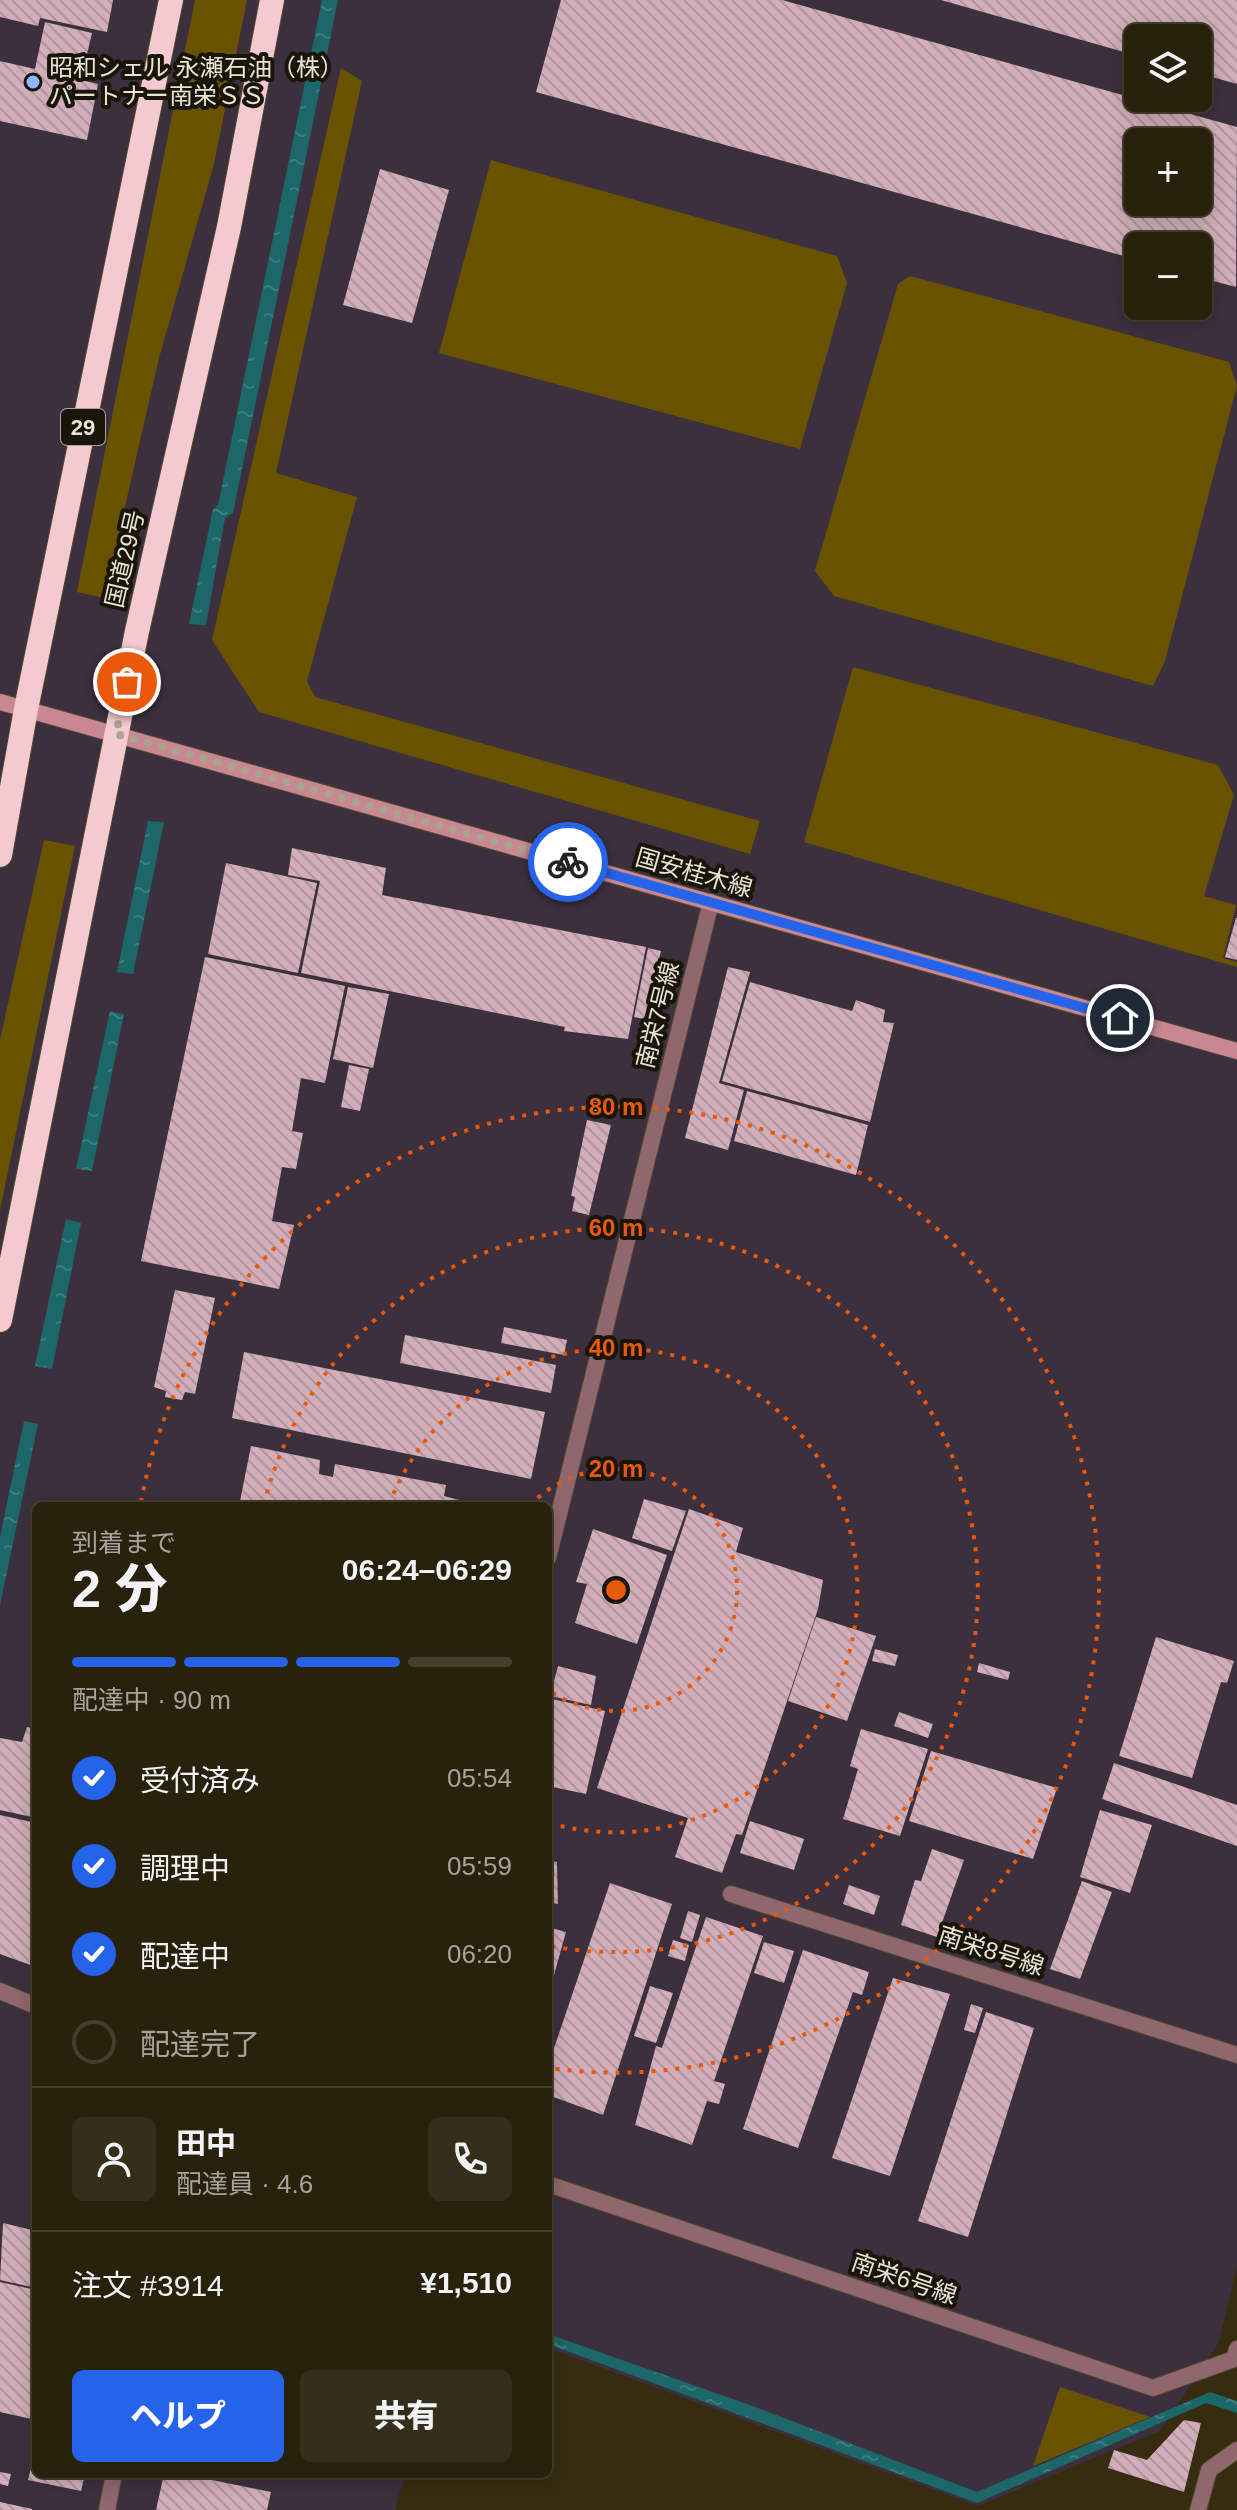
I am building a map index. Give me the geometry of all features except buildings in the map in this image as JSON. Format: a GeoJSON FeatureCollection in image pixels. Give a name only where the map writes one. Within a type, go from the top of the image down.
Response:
{"type":"FeatureCollection","features":[{"type":"Feature","properties":{"kind":"highway","name":"29"},"geometry":{"type":"LineString","coordinates":[[0,855],[26,709],[171,0]]}},
{"type":"Feature","properties":{"kind":"highway","name":"国道29号"},"geometry":{"type":"LineString","coordinates":[[0,1320],[116,734],[229,227],[272,0]]}},
{"type":"Feature","properties":{"kind":"main road","name":"国安桂木線"},"geometry":{"type":"LineString","coordinates":[[0,702],[1237,1051]]}},
{"type":"Feature","properties":{"kind":"street","name":"南栄7号線"},"geometry":{"type":"LineString","coordinates":[[552,1542],[711,902]]}},
{"type":"Feature","properties":{"kind":"street","name":"南栄8号線"},"geometry":{"type":"LineString","coordinates":[[731,1894],[1237,2055]]}},
{"type":"Feature","properties":{"kind":"street"},"geometry":{"type":"LineString","coordinates":[[0,1991],[32,2004]]}},
{"type":"Feature","properties":{"kind":"street","name":"南栄6号線"},"geometry":{"type":"LineString","coordinates":[[552,2185],[1153,2388],[1234,2359],[1237,2349]]}},
{"type":"Feature","properties":{"kind":"street"},"geometry":{"type":"LineString","coordinates":[[1198,2510],[1209,2470],[1237,2450]]}},
{"type":"Feature","properties":{"kind":"street"},"geometry":{"type":"LineString","coordinates":[[107,2510],[113,2478]]}},
{"type":"Feature","properties":{"kind":"shaded area"},"geometry":{"type":"Polygon","coordinates":[[[0,0],[1237,0],[1237,2267],[1219,2342],[1160,2431],[978,2506],[552,2349],[552,1502],[32,1502],[32,2478],[404,2478],[395,2510],[0,2510],[0,0]]]}},
{"type":"Feature","properties":{"kind":"shaded area"},"geometry":{"type":"Polygon","coordinates":[[[195,0],[247,0],[214,164],[159,358],[104,598],[77,592],[195,0]]]}},
{"type":"Feature","properties":{"kind":"shaded area"},"geometry":{"type":"Polygon","coordinates":[[[341,68],[362,81],[276,473],[357,497],[307,681],[315,697],[760,821],[750,854],[259,712],[212,640],[341,68]]]}},
{"type":"Feature","properties":{"kind":"shaded area"},"geometry":{"type":"Polygon","coordinates":[[[491,160],[837,256],[847,283],[800,449],[439,353],[491,160]]]}},
{"type":"Feature","properties":{"kind":"shaded area"},"geometry":{"type":"Polygon","coordinates":[[[910,276],[1229,362],[1237,386],[1165,661],[1153,686],[834,596],[815,571],[898,284],[910,276]]]}},
{"type":"Feature","properties":{"kind":"shaded area"},"geometry":{"type":"Polygon","coordinates":[[[853,667],[1218,765],[1234,795],[1204,896],[1236,905],[1223,958],[1237,962],[1237,967],[804,842],[853,667]]]}},
{"type":"Feature","properties":{"kind":"shaded area"},"geometry":{"type":"Polygon","coordinates":[[[44,840],[75,846],[0,1210],[0,1040],[44,840]]]}},
{"type":"Feature","properties":{"kind":"shaded area"},"geometry":{"type":"Polygon","coordinates":[[[1060,2387],[1150,2417],[1033,2466],[1060,2387]]]}},
{"type":"Feature","properties":{"kind":"water"},"geometry":{"type":"Polygon","coordinates":[[[322,0],[338,0],[233,513],[225,518],[206,625],[189,624],[213,509],[218,505],[322,0]]]}},
{"type":"Feature","properties":{"kind":"water"},"geometry":{"type":"Polygon","coordinates":[[[148,821],[164,822],[133,974],[117,972],[148,821]]]}},
{"type":"Feature","properties":{"kind":"water"},"geometry":{"type":"Polygon","coordinates":[[[110,1011],[124,1014],[92,1171],[76,1169],[110,1011]]]}},
{"type":"Feature","properties":{"kind":"water"},"geometry":{"type":"Polygon","coordinates":[[[66,1219],[81,1223],[52,1369],[35,1366],[66,1219]]]}},
{"type":"Feature","properties":{"kind":"water"},"geometry":{"type":"Polygon","coordinates":[[[24,1421],[38,1424],[0,1605],[0,1537],[24,1421]]]}},
{"type":"Feature","properties":{"kind":"water"},"geometry":{"type":"Polygon","coordinates":[[[552,2335],[750,2405],[977,2492],[1210,2392],[1237,2401],[1237,2413],[1206,2403],[977,2503],[552,2345],[552,2335]]]}},
{"type":"Feature","properties":{"kind":"way so far"},"geometry":{"type":"LineString","coordinates":[[127,682],[116,734],[568,862]]}},
{"type":"Feature","properties":{"kind":"place","name":"昭和シェル 永瀬石油（株） パートナー南栄ＳＳ"},"geometry":{"type":"Point","coordinates":[33,82]}},
{"type":"Feature","properties":{"kind":"route"},"geometry":{"type":"LineString","coordinates":[[568,862],[1120,1018]]}}]}
